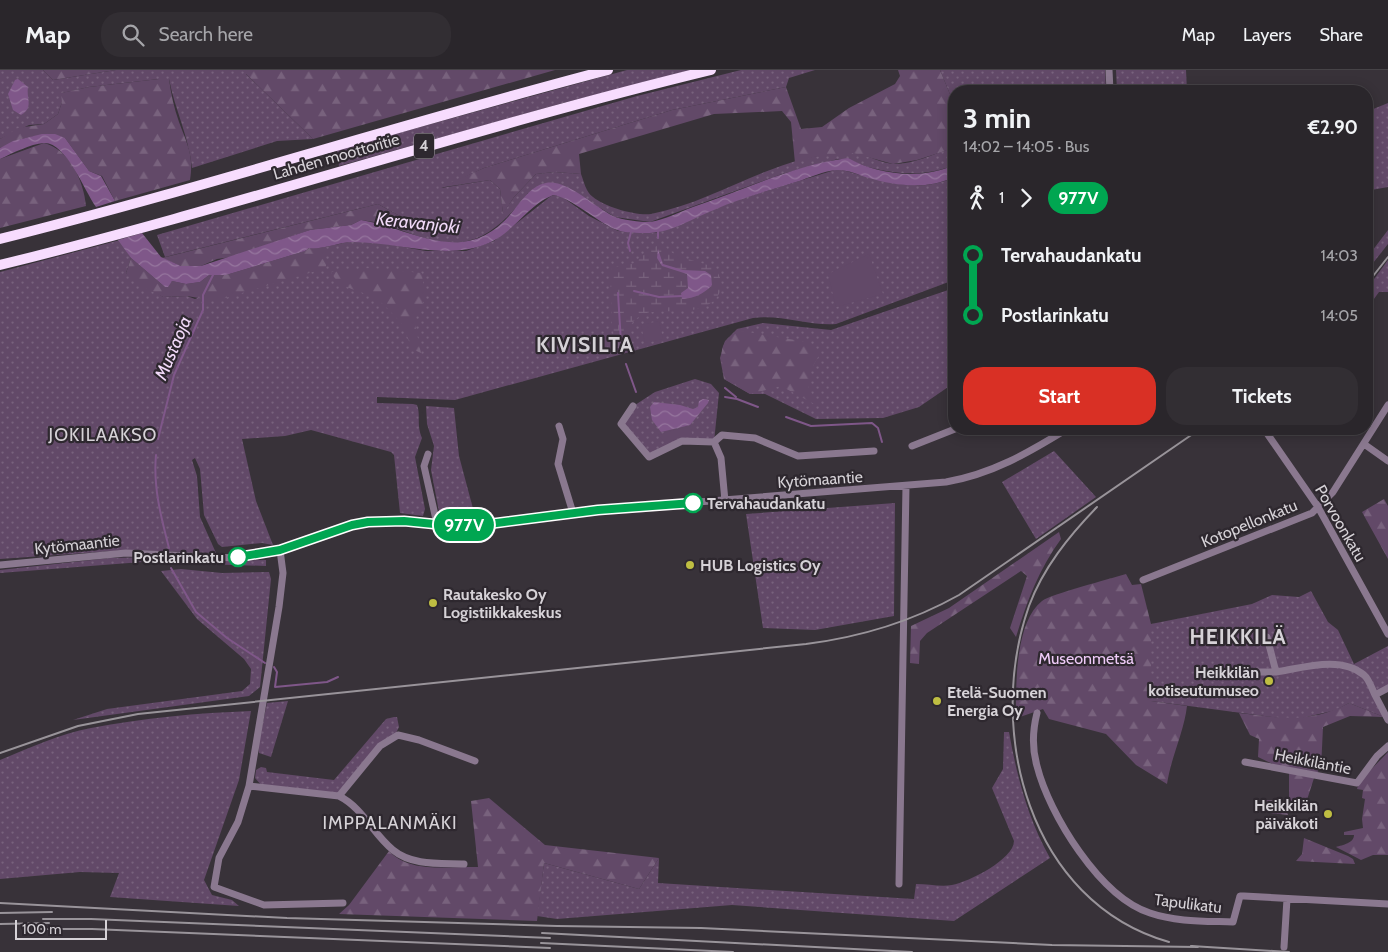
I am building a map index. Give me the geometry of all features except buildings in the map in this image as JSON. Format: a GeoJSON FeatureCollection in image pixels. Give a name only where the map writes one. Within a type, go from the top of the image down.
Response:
{"type":"FeatureCollection","features":[{"type":"Feature","properties":{"kind":"highway","name":"Lahden moottoritie"},"geometry":{"type":"LineString","coordinates":[[0,239],[124,207],[478,104],[608,70]]}},
{"type":"Feature","properties":{"kind":"highway","name":"Lahden moottoritie"},"geometry":{"type":"LineString","coordinates":[[0,265],[140,230],[476,130],[711,70]]}},
{"type":"Feature","properties":{"kind":"street"},"geometry":{"type":"LineString","coordinates":[[1109,70],[1110,85]]}},
{"type":"Feature","properties":{"kind":"street","name":"Kotopellonkatu"},"geometry":{"type":"LineString","coordinates":[[1373,429],[1388,405]]}},
{"type":"Feature","properties":{"kind":"street"},"geometry":{"type":"LineString","coordinates":[[633,406],[621,424],[649,457],[682,441],[714,442],[722,435],[756,438],[798,456],[874,451]]}},
{"type":"Feature","properties":{"kind":"street"},"geometry":{"type":"LineString","coordinates":[[559,426],[563,439],[558,464],[573,513]]}},
{"type":"Feature","properties":{"kind":"street"},"geometry":{"type":"LineString","coordinates":[[912,446],[948,432]]}},
{"type":"Feature","properties":{"kind":"street","name":"Kytömaantie"},"geometry":{"type":"LineString","coordinates":[[0,565],[126,553],[229,558],[280,550],[352,525],[368,522],[404,521],[437,524],[489,524],[573,513],[906,486],[963,479],[993,470],[1023,456],[1052,435]]}},
{"type":"Feature","properties":{"kind":"street","name":"Porvoonkatu"},"geometry":{"type":"LineString","coordinates":[[1268,435],[1318,507],[1387,630]]}},
{"type":"Feature","properties":{"kind":"street","name":"Kotopellonkatu"},"geometry":{"type":"LineString","coordinates":[[1143,580],[1295,520],[1318,507],[1333,492],[1370,435]]}},
{"type":"Feature","properties":{"kind":"street"},"geometry":{"type":"LineString","coordinates":[[714,442],[721,458],[725,501]]}},
{"type":"Feature","properties":{"kind":"street"},"geometry":{"type":"LineString","coordinates":[[1364,444],[1388,461]]}},
{"type":"Feature","properties":{"kind":"street"},"geometry":{"type":"LineString","coordinates":[[428,454],[424,466],[437,524]]}},
{"type":"Feature","properties":{"kind":"street"},"geometry":{"type":"LineString","coordinates":[[899,884],[906,486]]}},
{"type":"Feature","properties":{"kind":"street"},"geometry":{"type":"LineString","coordinates":[[280,550],[283,572],[279,607],[249,786],[238,822],[219,858],[214,887],[264,905],[343,903]]}},
{"type":"Feature","properties":{"kind":"street"},"geometry":{"type":"LineString","coordinates":[[1267,637],[1276,672]]}},
{"type":"Feature","properties":{"kind":"street"},"geometry":{"type":"LineString","coordinates":[[1256,672],[1276,672],[1333,664],[1347,666],[1364,675],[1388,720]]}},
{"type":"Feature","properties":{"kind":"street"},"geometry":{"type":"LineString","coordinates":[[1376,695],[1388,688]]}},
{"type":"Feature","properties":{"kind":"street","name":"Tapulikatu"},"geometry":{"type":"LineString","coordinates":[[1037,713],[1034,744],[1036,764],[1043,785],[1081,854],[1120,897],[1150,914],[1184,920],[1233,922],[1240,896],[1388,904]]}},
{"type":"Feature","properties":{"kind":"street"},"geometry":{"type":"LineString","coordinates":[[339,796],[380,746],[398,735],[419,740],[475,761]]}},
{"type":"Feature","properties":{"kind":"street","name":"Heikkiläntie"},"geometry":{"type":"LineString","coordinates":[[1245,762],[1356,783],[1377,756],[1388,746]]}},
{"type":"Feature","properties":{"kind":"street"},"geometry":{"type":"LineString","coordinates":[[249,786],[339,796],[360,813],[394,851],[418,862],[464,864]]}},
{"type":"Feature","properties":{"kind":"street"},"geometry":{"type":"LineString","coordinates":[[1284,947],[1287,899]]}},
{"type":"Feature","properties":{"kind":"green space"},"geometry":{"type":"Polygon","coordinates":[[[0,70],[43,70],[53,80],[116,70],[278,70],[246,74],[313,139],[277,141],[192,168],[188,145],[169,79],[159,79],[89,87],[62,93],[62,102],[58,114],[44,124],[29,125],[0,139],[0,70]]]}},
{"type":"Feature","properties":{"kind":"green space"},"geometry":{"type":"Polygon","coordinates":[[[43,70],[116,70],[53,80],[43,70]]]}},
{"type":"Feature","properties":{"kind":"green space"},"geometry":{"type":"Polygon","coordinates":[[[242,70],[555,70],[313,139],[242,70]]]}},
{"type":"Feature","properties":{"kind":"green space"},"geometry":{"type":"Polygon","coordinates":[[[627,70],[692,70],[563,103],[339,166],[337,150],[627,70]]]}},
{"type":"Feature","properties":{"kind":"green space"},"geometry":{"type":"Polygon","coordinates":[[[741,70],[815,70],[789,78],[786,87],[672,110],[484,168],[441,188],[490,180],[500,189],[503,213],[514,197],[536,174],[555,172],[581,174],[589,192],[598,201],[629,212],[651,214],[693,202],[775,168],[826,154],[850,152],[885,163],[902,164],[948,150],[948,167],[924,173],[903,173],[868,167],[838,159],[782,174],[650,222],[615,217],[577,194],[528,193],[497,226],[483,235],[468,241],[435,241],[393,227],[407,220],[378,204],[165,257],[157,235],[637,96],[741,70]]]}},
{"type":"Feature","properties":{"kind":"green space"},"geometry":{"type":"Polygon","coordinates":[[[898,70],[940,70],[948,89],[948,150],[917,160],[893,164],[853,153],[814,157],[795,163],[791,122],[782,111],[714,114],[579,154],[581,174],[555,172],[536,174],[514,197],[503,214],[500,189],[490,180],[438,188],[484,168],[672,110],[786,87],[801,129],[822,127],[849,108],[895,84],[900,76],[898,70]]]}},
{"type":"Feature","properties":{"kind":"green space"},"geometry":{"type":"Polygon","coordinates":[[[940,70],[1105,70],[1106,85],[948,85],[948,89],[940,70]]]}},
{"type":"Feature","properties":{"kind":"green space"},"geometry":{"type":"Polygon","coordinates":[[[1116,70],[1186,70],[1187,85],[1117,85],[1116,70]]]}},
{"type":"Feature","properties":{"kind":"green space"},"geometry":{"type":"Polygon","coordinates":[[[169,79],[176,111],[190,156],[190,180],[115,201],[102,176],[89,171],[65,138],[32,137],[0,148],[0,139],[18,128],[44,124],[58,114],[62,102],[61,93],[89,87],[169,79]]]}},
{"type":"Feature","properties":{"kind":"green space"},"geometry":{"type":"Polygon","coordinates":[[[1388,103],[1388,187],[1373,190],[1373,109],[1388,103]]]}},
{"type":"Feature","properties":{"kind":"green space"},"geometry":{"type":"Polygon","coordinates":[[[44,143],[53,146],[61,152],[74,167],[82,186],[86,206],[0,228],[0,159],[44,143]]]}},
{"type":"Feature","properties":{"kind":"green space"},"geometry":{"type":"Polygon","coordinates":[[[838,169],[896,184],[925,185],[948,179],[948,282],[836,324],[763,317],[753,318],[455,400],[377,397],[377,403],[417,405],[422,438],[415,457],[425,509],[423,516],[400,513],[394,455],[391,452],[311,430],[285,436],[242,439],[256,501],[273,545],[262,543],[222,547],[218,544],[204,515],[200,469],[195,458],[192,460],[197,476],[200,517],[216,553],[128,550],[0,559],[0,272],[120,240],[131,258],[126,273],[163,297],[187,296],[195,299],[305,251],[349,242],[376,242],[426,251],[466,251],[494,241],[551,196],[561,196],[589,216],[618,231],[656,233],[734,201],[838,169]]]}},
{"type":"Feature","properties":{"kind":"green space"},"geometry":{"type":"Polygon","coordinates":[[[378,204],[407,220],[387,224],[361,220],[351,225],[310,230],[231,257],[217,259],[201,266],[181,266],[162,258],[378,204]]]}},
{"type":"Feature","properties":{"kind":"green space"},"geometry":{"type":"Polygon","coordinates":[[[1388,230],[1388,244],[1373,263],[1373,250],[1388,230]]]}},
{"type":"Feature","properties":{"kind":"green space"},"geometry":{"type":"Polygon","coordinates":[[[663,245],[675,255],[714,267],[721,282],[720,292],[715,300],[699,309],[650,312],[639,317],[629,329],[627,336],[628,352],[617,355],[612,324],[610,272],[612,268],[635,263],[650,249],[663,245]]]}},
{"type":"Feature","properties":{"kind":"green space"},"geometry":{"type":"Polygon","coordinates":[[[309,248],[322,248],[326,255],[326,268],[222,299],[210,300],[187,296],[163,297],[137,284],[126,273],[131,258],[165,287],[172,281],[186,284],[200,282],[209,275],[226,275],[305,251],[309,248]]]}},
{"type":"Feature","properties":{"kind":"green space"},"geometry":{"type":"Polygon","coordinates":[[[869,254],[883,294],[836,307],[828,274],[869,254]]]}},
{"type":"Feature","properties":{"kind":"green space"},"geometry":{"type":"Polygon","coordinates":[[[1388,260],[1388,292],[1379,292],[1373,300],[1373,280],[1388,260]]]}},
{"type":"Feature","properties":{"kind":"green space"},"geometry":{"type":"Polygon","coordinates":[[[370,268],[422,273],[425,299],[417,313],[415,324],[421,353],[412,349],[405,331],[406,328],[378,300],[340,283],[331,272],[370,268]]]}},
{"type":"Feature","properties":{"kind":"green space"},"geometry":{"type":"Polygon","coordinates":[[[948,290],[948,387],[919,407],[883,418],[816,419],[765,394],[750,394],[724,379],[720,358],[725,341],[737,329],[763,323],[831,330],[948,290]]]}},
{"type":"Feature","properties":{"kind":"green space"},"geometry":{"type":"Polygon","coordinates":[[[659,321],[663,339],[645,343],[641,325],[659,321]]]}},
{"type":"Feature","properties":{"kind":"green space"},"geometry":{"type":"Polygon","coordinates":[[[742,331],[807,342],[821,352],[810,371],[808,386],[818,406],[781,386],[750,394],[724,379],[722,350],[724,344],[733,335],[742,331]]]}},
{"type":"Feature","properties":{"kind":"green space"},"geometry":{"type":"Polygon","coordinates":[[[695,379],[711,384],[719,393],[714,442],[682,441],[649,457],[621,424],[635,405],[655,392],[695,379]]]}},
{"type":"Feature","properties":{"kind":"green space"},"geometry":{"type":"Polygon","coordinates":[[[426,406],[454,408],[459,456],[475,516],[440,517],[431,470],[434,446],[427,424],[426,406]]]}},
{"type":"Feature","properties":{"kind":"green space"},"geometry":{"type":"Polygon","coordinates":[[[690,425],[693,438],[681,437],[666,443],[658,435],[690,425]]]}},
{"type":"Feature","properties":{"kind":"green space"},"geometry":{"type":"Polygon","coordinates":[[[1054,451],[1096,497],[1036,539],[1002,482],[1054,451]]]}},
{"type":"Feature","properties":{"kind":"green space"},"geometry":{"type":"Polygon","coordinates":[[[1384,499],[1388,506],[1388,559],[1362,512],[1384,499]]]}},
{"type":"Feature","properties":{"kind":"green space"},"geometry":{"type":"Polygon","coordinates":[[[895,503],[894,616],[815,630],[763,628],[746,514],[895,503]]]}},
{"type":"Feature","properties":{"kind":"green space"},"geometry":{"type":"Polygon","coordinates":[[[1059,532],[1061,539],[1046,562],[1034,586],[1016,637],[1010,628],[1027,576],[1021,571],[927,633],[920,641],[919,664],[910,663],[911,626],[949,608],[1059,532]]]}},
{"type":"Feature","properties":{"kind":"green space"},"geometry":{"type":"Polygon","coordinates":[[[152,557],[208,561],[266,560],[266,566],[142,562],[0,573],[0,570],[110,558],[152,557]]]}},
{"type":"Feature","properties":{"kind":"green space"},"geometry":{"type":"Polygon","coordinates":[[[181,569],[222,573],[269,572],[271,579],[260,687],[249,696],[73,720],[107,709],[242,691],[250,684],[251,669],[244,659],[197,619],[161,571],[181,569]]]}},
{"type":"Feature","properties":{"kind":"green space","name":"Museonmetsä"},"geometry":{"type":"Polygon","coordinates":[[[1126,574],[1132,585],[1141,584],[1151,624],[1151,701],[1187,706],[1167,784],[1136,765],[1106,734],[1049,719],[1043,709],[1020,717],[1016,711],[1019,652],[1027,622],[1033,610],[1048,598],[1126,574]]]}},
{"type":"Feature","properties":{"kind":"green space"},"geometry":{"type":"Polygon","coordinates":[[[1311,591],[1328,622],[1338,630],[1354,664],[1388,646],[1388,685],[1372,694],[1384,717],[1349,703],[1336,710],[1294,720],[1151,701],[1151,624],[1252,604],[1272,595],[1299,597],[1311,591]]]}},
{"type":"Feature","properties":{"kind":"green space"},"geometry":{"type":"Polygon","coordinates":[[[288,701],[271,757],[259,753],[258,746],[267,703],[288,701]]]}},
{"type":"Feature","properties":{"kind":"green space"},"geometry":{"type":"Polygon","coordinates":[[[1349,703],[1384,717],[1350,716],[1323,727],[1321,769],[1315,774],[1281,768],[1258,757],[1259,739],[1250,735],[1239,713],[1282,718],[1308,717],[1335,710],[1349,703]]]}},
{"type":"Feature","properties":{"kind":"green space"},"geometry":{"type":"Polygon","coordinates":[[[251,711],[239,780],[204,880],[212,895],[232,900],[239,906],[110,897],[119,873],[80,872],[0,879],[0,760],[33,746],[91,728],[171,716],[251,711]]]}},
{"type":"Feature","properties":{"kind":"green space"},"geometry":{"type":"Polygon","coordinates":[[[397,717],[399,727],[396,733],[337,793],[262,786],[255,778],[256,770],[261,767],[266,768],[267,772],[334,780],[386,719],[397,717]]]}},
{"type":"Feature","properties":{"kind":"green space"},"geometry":{"type":"Polygon","coordinates":[[[1004,732],[1009,732],[1029,813],[1050,858],[954,921],[732,905],[557,919],[537,916],[544,863],[639,889],[659,858],[658,883],[914,899],[916,884],[948,886],[960,883],[989,869],[1007,855],[1012,848],[1014,841],[992,788],[1003,769],[1004,732]]]}},
{"type":"Feature","properties":{"kind":"green space"},"geometry":{"type":"Polygon","coordinates":[[[1388,752],[1388,855],[1373,855],[1361,860],[1336,847],[1348,843],[1354,838],[1354,835],[1344,835],[1344,832],[1363,828],[1362,819],[1365,799],[1362,798],[1363,790],[1357,789],[1359,782],[1388,752]]]}},
{"type":"Feature","properties":{"kind":"green space"},"geometry":{"type":"Polygon","coordinates":[[[1289,773],[1314,778],[1305,806],[1289,802],[1289,773]]]}},
{"type":"Feature","properties":{"kind":"green space"},"geometry":{"type":"Polygon","coordinates":[[[489,798],[545,845],[659,858],[639,889],[544,863],[537,921],[339,914],[349,905],[389,851],[408,863],[419,866],[443,868],[478,867],[471,801],[489,798]]]}},
{"type":"Feature","properties":{"kind":"green space"},"geometry":{"type":"Polygon","coordinates":[[[1265,800],[1284,801],[1288,815],[1270,813],[1265,800]]]}},
{"type":"Feature","properties":{"kind":"green space"},"geometry":{"type":"Polygon","coordinates":[[[1304,838],[1348,856],[1353,859],[1355,864],[1296,861],[1302,854],[1304,838]]]}},
{"type":"Feature","properties":{"kind":"water"},"geometry":{"type":"Polygon","coordinates":[[[18,79],[28,87],[28,106],[21,115],[13,110],[8,94],[15,80],[18,79]]]}},
{"type":"Feature","properties":{"kind":"water"},"geometry":{"type":"Polygon","coordinates":[[[42,134],[55,134],[65,138],[89,171],[101,176],[115,201],[96,207],[67,158],[52,145],[44,143],[33,145],[0,159],[0,148],[13,141],[42,134]]]}},
{"type":"Feature","properties":{"kind":"water"},"geometry":{"type":"Polygon","coordinates":[[[848,158],[886,172],[900,174],[928,173],[948,167],[948,179],[934,184],[901,185],[879,181],[853,172],[836,170],[821,173],[734,202],[672,228],[655,233],[632,233],[617,230],[564,198],[551,196],[535,206],[507,232],[491,242],[475,248],[441,251],[347,242],[320,248],[309,248],[305,251],[226,275],[209,275],[200,282],[186,284],[172,281],[168,287],[165,287],[131,258],[118,240],[142,233],[161,257],[181,266],[201,266],[310,230],[351,225],[361,220],[437,241],[473,240],[491,232],[508,217],[529,192],[546,183],[554,183],[571,189],[606,212],[621,219],[650,222],[666,218],[789,172],[828,161],[848,158]]]}},
{"type":"Feature","properties":{"kind":"water"},"geometry":{"type":"Polygon","coordinates":[[[658,249],[663,264],[683,270],[705,271],[711,275],[712,285],[699,295],[682,299],[681,293],[688,288],[687,274],[662,266],[657,258],[658,249]]]}},
{"type":"Feature","properties":{"kind":"water"},"geometry":{"type":"Polygon","coordinates":[[[703,399],[709,400],[708,403],[690,425],[661,432],[652,420],[650,407],[654,402],[680,405],[693,409],[698,407],[699,401],[703,399]]]}},
{"type":"Feature","properties":{"kind":"waterway"},"geometry":{"type":"LineString","coordinates":[[658,231],[658,238]]}},
{"type":"Feature","properties":{"kind":"waterway"},"geometry":{"type":"LineString","coordinates":[[630,251],[628,243],[631,232]]}},
{"type":"Feature","properties":{"kind":"waterway","name":"Mustaoja"},"geometry":{"type":"LineString","coordinates":[[158,439],[174,375],[203,310],[203,295],[213,275]]}},
{"type":"Feature","properties":{"kind":"waterway"},"geometry":{"type":"LineString","coordinates":[[634,291],[659,297],[682,296]]}},
{"type":"Feature","properties":{"kind":"waterway"},"geometry":{"type":"LineString","coordinates":[[618,293],[621,343]]}},
{"type":"Feature","properties":{"kind":"waterway"},"geometry":{"type":"LineString","coordinates":[[626,364],[636,392]]}},
{"type":"Feature","properties":{"kind":"waterway"},"geometry":{"type":"LineString","coordinates":[[725,388],[736,397]]}},
{"type":"Feature","properties":{"kind":"waterway"},"geometry":{"type":"LineString","coordinates":[[725,397],[737,399],[758,407]]}},
{"type":"Feature","properties":{"kind":"waterway"},"geometry":{"type":"LineString","coordinates":[[786,417],[811,426],[872,423],[878,428],[882,442]]}},
{"type":"Feature","properties":{"kind":"waterway","name":"Mustaoja"},"geometry":{"type":"LineString","coordinates":[[156,455],[157,490],[169,548]]}},
{"type":"Feature","properties":{"kind":"waterway"},"geometry":{"type":"LineString","coordinates":[[171,568],[196,612],[227,638],[265,663]]}},
{"type":"Feature","properties":{"kind":"waterway"},"geometry":{"type":"LineString","coordinates":[[274,667],[277,672],[275,687],[327,682],[338,677]]}},
{"type":"Feature","properties":{"kind":"railway"},"geometry":{"type":"LineString","coordinates":[[1373,276],[1388,257]]}},
{"type":"Feature","properties":{"kind":"railway"},"geometry":{"type":"LineString","coordinates":[[0,753],[78,726],[138,714],[806,644],[866,633],[904,621],[959,595],[1191,435]]}},
{"type":"Feature","properties":{"kind":"railway"},"geometry":{"type":"LineString","coordinates":[[1097,507],[1077,529],[1049,566],[1029,606],[1017,655],[1013,706],[1017,757],[1030,806],[1052,851],[1082,890],[1121,921],[1169,942]]}},
{"type":"Feature","properties":{"kind":"railway"},"geometry":{"type":"LineString","coordinates":[[0,903],[287,918],[701,928],[1052,945],[1198,947]]}},
{"type":"Feature","properties":{"kind":"railway"},"geometry":{"type":"LineString","coordinates":[[0,913],[52,912]]}},
{"type":"Feature","properties":{"kind":"railway"},"geometry":{"type":"LineString","coordinates":[[43,919],[91,919],[550,938]]}},
{"type":"Feature","properties":{"kind":"railway"},"geometry":{"type":"LineString","coordinates":[[0,924],[49,923]]}},
{"type":"Feature","properties":{"kind":"railway"},"geometry":{"type":"LineString","coordinates":[[40,929],[92,929],[550,948]]}},
{"type":"Feature","properties":{"kind":"railway"},"geometry":{"type":"LineString","coordinates":[[542,933],[912,952]]}},
{"type":"Feature","properties":{"kind":"railway"},"geometry":{"type":"LineString","coordinates":[[541,943],[733,952]]}},
{"type":"Feature","properties":{"kind":"railway"},"geometry":{"type":"LineString","coordinates":[[1191,946],[1289,952]]}},
{"type":"Feature","properties":{"kind":"bus line","name":"977V"},"geometry":{"type":"LineString","coordinates":[[238,557],[280,550],[352,525],[368,522],[404,521],[454,526],[489,524],[598,510],[693,503]]}},
{"type":"Feature","properties":{"kind":"place","name":"Tervahaudankatu"},"geometry":{"type":"Point","coordinates":[693,503]}},
{"type":"Feature","properties":{"kind":"place","name":"Postlarinkatu"},"geometry":{"type":"Point","coordinates":[238,557]}},
{"type":"Feature","properties":{"kind":"place","name":"HUB Logistics Oy"},"geometry":{"type":"Point","coordinates":[690,565]}},
{"type":"Feature","properties":{"kind":"place","name":"Rautakesko Oy Logistiikkakeskus"},"geometry":{"type":"Point","coordinates":[433,603]}},
{"type":"Feature","properties":{"kind":"place","name":"Heikkilän kotiseutumuseo"},"geometry":{"type":"Point","coordinates":[1269,681]}},
{"type":"Feature","properties":{"kind":"place","name":"Etelä-Suomen Energia Oy"},"geometry":{"type":"Point","coordinates":[937,701]}},
{"type":"Feature","properties":{"kind":"place","name":"Heikkilän päiväkoti"},"geometry":{"type":"Point","coordinates":[1328,814]}},
{"type":"Feature","properties":{"kind":"district","name":"KIVISILTA"},"geometry":{"type":"Point","coordinates":[585,345]}},
{"type":"Feature","properties":{"kind":"district","name":"JOKILAAKSO"},"geometry":{"type":"Point","coordinates":[103,435]}},
{"type":"Feature","properties":{"kind":"district","name":"HEIKKILÄ"},"geometry":{"type":"Point","coordinates":[1238,637]}},
{"type":"Feature","properties":{"kind":"district","name":"IMPPALANMÄKI"},"geometry":{"type":"Point","coordinates":[390,823]}},
{"type":"Feature","properties":{"kind":"water label","name":"Keravanjoki"},"geometry":{"type":"Point","coordinates":[418,223]}}]}
